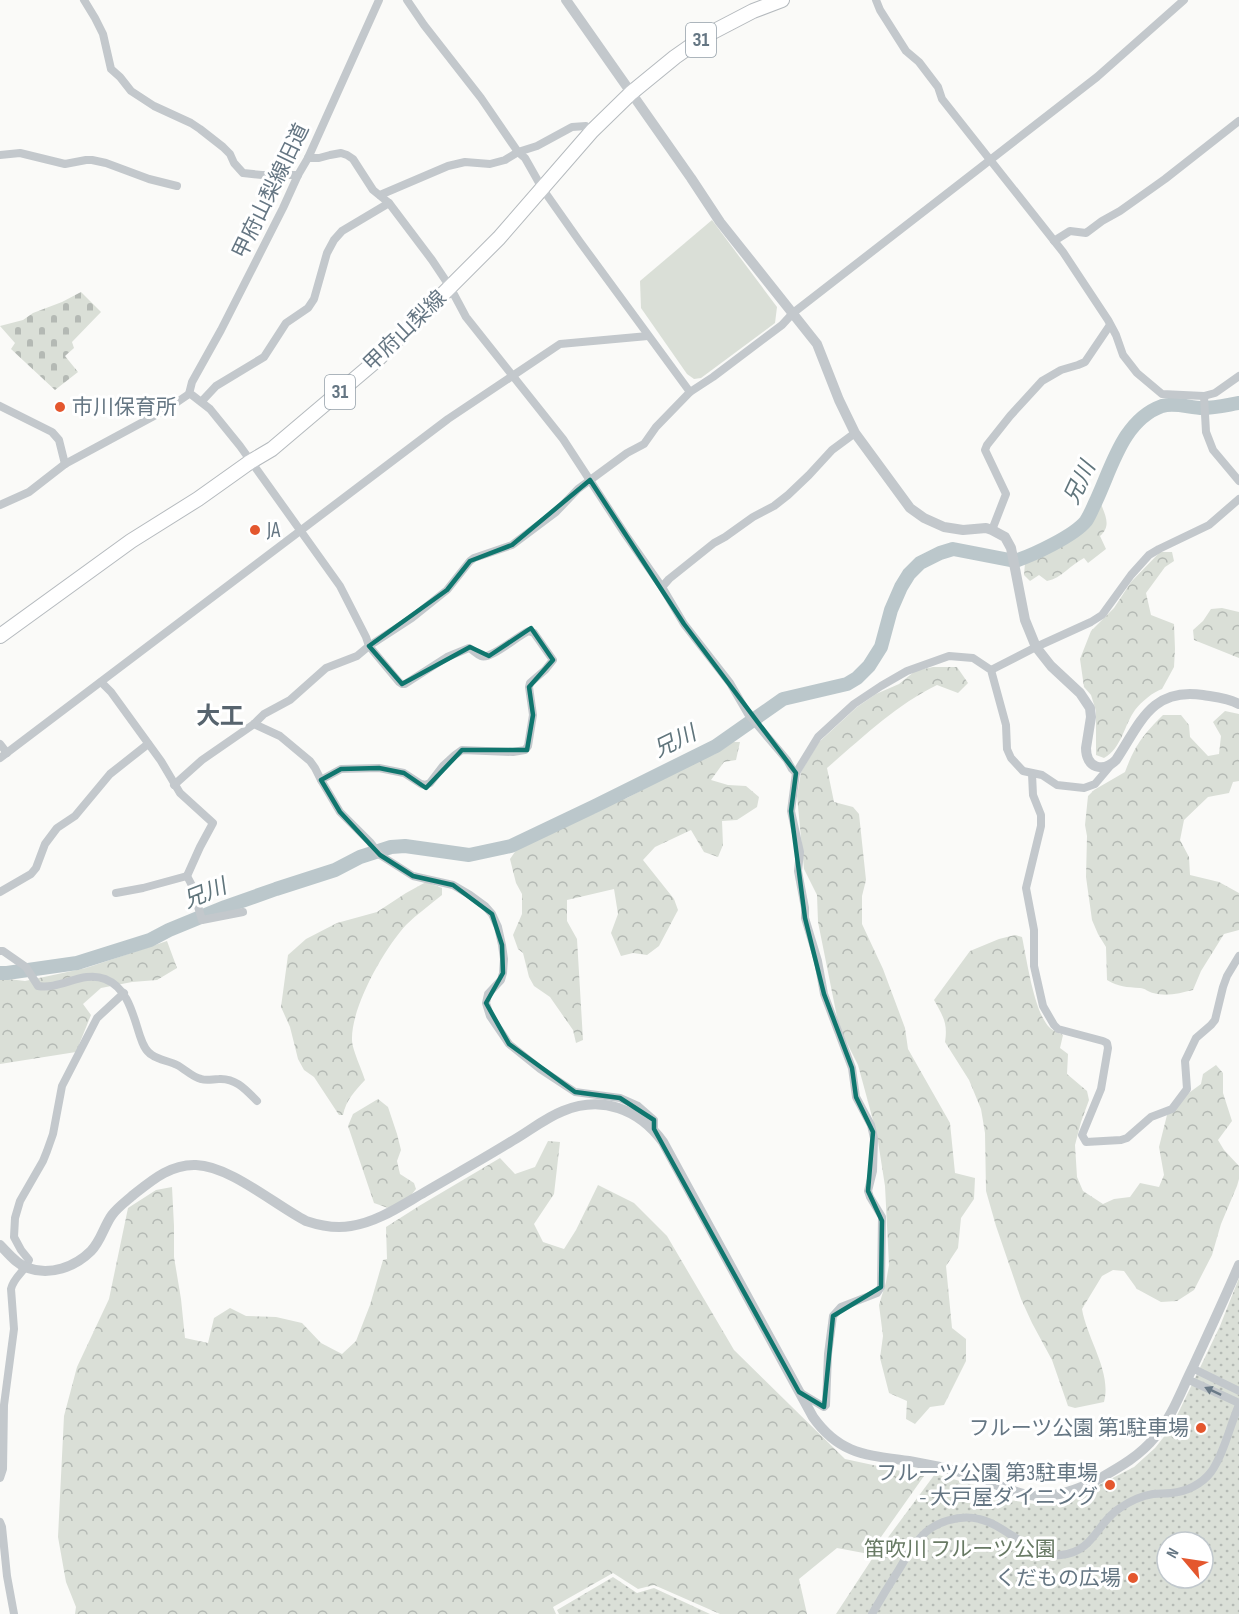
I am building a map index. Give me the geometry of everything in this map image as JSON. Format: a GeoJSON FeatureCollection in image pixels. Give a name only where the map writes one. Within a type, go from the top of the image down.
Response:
{"type":"FeatureCollection","features":[{"type":"Feature","properties":{"kind":"main road","name":"甲府山梨線"},"geometry":{"type":"LineString","coordinates":[[0,636],[131,541],[272,449],[377,360],[499,238],[592,131],[631,93],[675,57],[720,27],[782,0]]}},
{"type":"Feature","properties":{"kind":"street"},"geometry":{"type":"LineString","coordinates":[[84,0],[103,34],[111,69],[131,91],[154,106],[200,129],[224,147],[243,173],[298,175]]}},
{"type":"Feature","properties":{"kind":"street","name":"甲府山梨線旧道"},"geometry":{"type":"LineString","coordinates":[[189,394],[192,382],[221,330],[308,158],[379,0]]}},
{"type":"Feature","properties":{"kind":"street"},"geometry":{"type":"LineString","coordinates":[[407,0],[481,98],[518,152],[525,158],[542,188],[690,392]]}},
{"type":"Feature","properties":{"kind":"street"},"geometry":{"type":"LineString","coordinates":[[566,0],[692,178],[720,222],[817,344],[839,400],[855,432],[910,508],[944,527],[963,530],[974,528],[992,530],[1005,537],[1011,548],[1025,620],[1036,647],[1051,666],[1080,693],[1090,708],[1091,717],[1086,748],[1090,762],[1098,767],[1111,765]]}},
{"type":"Feature","properties":{"kind":"street"},"geometry":{"type":"LineString","coordinates":[[876,0],[906,51],[919,62],[938,87],[942,99],[1079,274],[1110,325],[1128,362],[1137,373],[1162,394],[1204,399],[1239,376]]}},
{"type":"Feature","properties":{"kind":"street"},"geometry":{"type":"LineString","coordinates":[[174,785],[202,760],[254,724],[264,714],[290,700],[327,668],[357,656],[412,618],[447,590],[474,558],[512,545],[556,512],[578,489],[627,453],[644,444],[656,427],[690,392],[722,371],[782,325],[793,314],[1097,76],[1184,0]]}},
{"type":"Feature","properties":{"kind":"street"},"geometry":{"type":"LineString","coordinates":[[1054,241],[1070,231],[1086,233],[1120,211],[1239,121]]}},
{"type":"Feature","properties":{"kind":"street"},"geometry":{"type":"LineString","coordinates":[[380,195],[447,166],[465,162],[490,164],[505,160],[572,127],[586,126],[592,131]]}},
{"type":"Feature","properties":{"kind":"street"},"geometry":{"type":"LineString","coordinates":[[0,155],[20,153],[65,164],[92,160],[177,186]]}},
{"type":"Feature","properties":{"kind":"street"},"geometry":{"type":"LineString","coordinates":[[308,158],[341,153],[346,155],[353,159],[373,190],[389,203],[432,260],[466,317],[562,439],[624,534],[662,587],[684,624],[730,683],[740,703],[796,773]]}},
{"type":"Feature","properties":{"kind":"street"},"geometry":{"type":"LineString","coordinates":[[202,401],[216,386],[264,357],[286,322],[308,308],[314,299],[327,253],[342,231],[389,203]]}},
{"type":"Feature","properties":{"kind":"street"},"geometry":{"type":"LineString","coordinates":[[992,530],[1006,494],[985,450],[987,445],[1042,381],[1061,370],[1085,362],[1110,325]]}},
{"type":"Feature","properties":{"kind":"street"},"geometry":{"type":"LineString","coordinates":[[0,744],[4,756],[448,419],[560,344],[648,336]]}},
{"type":"Feature","properties":{"kind":"street"},"geometry":{"type":"LineString","coordinates":[[0,505],[29,492],[65,464],[167,410],[189,394],[210,408],[240,446],[340,586],[369,646],[399,682],[405,684],[447,657],[468,648],[481,656],[489,656],[529,631],[534,633],[553,660],[530,683],[533,715],[528,746],[525,750],[513,752],[462,750],[443,766],[430,783],[425,785],[404,773],[380,768],[341,769],[321,780]]}},
{"type":"Feature","properties":{"kind":"street"},"geometry":{"type":"LineString","coordinates":[[1204,399],[1206,432],[1213,450],[1239,481]]}},
{"type":"Feature","properties":{"kind":"street"},"geometry":{"type":"LineString","coordinates":[[0,406],[52,432],[59,440],[65,464]]}},
{"type":"Feature","properties":{"kind":"street"},"geometry":{"type":"LineString","coordinates":[[662,587],[714,543],[788,495],[837,444],[855,432]]}},
{"type":"Feature","properties":{"kind":"street"},"geometry":{"type":"LineString","coordinates":[[991,670],[1102,615],[1131,575],[1149,555],[1209,525],[1239,499]]}},
{"type":"Feature","properties":{"kind":"street"},"geometry":{"type":"LineString","coordinates":[[799,1392],[824,1407],[826,1405],[828,1354],[833,1316],[841,1307],[877,1293],[881,1287],[882,1221],[879,1210],[868,1191],[873,1171],[873,1132],[856,1097],[852,1068],[824,994],[818,961],[805,918],[798,871],[800,852],[791,811],[796,773],[818,737],[854,704],[907,671],[949,656],[973,657],[991,670],[1006,725],[1007,749],[1011,758],[1023,771],[1042,775],[1057,785],[1084,788],[1095,784],[1116,760],[1150,709],[1164,699],[1181,694],[1196,694],[1217,697],[1239,704]]}},
{"type":"Feature","properties":{"kind":"street"},"geometry":{"type":"LineString","coordinates":[[101,682],[111,692],[161,761],[180,793],[213,823],[187,876]]}},
{"type":"Feature","properties":{"kind":"street"},"geometry":{"type":"LineString","coordinates":[[254,724],[280,736],[310,761],[340,812],[380,855],[413,876],[453,885],[470,894],[492,914],[498,927],[504,959],[501,980],[488,994],[486,1004],[490,1016],[508,1044],[575,1092],[620,1098],[638,1106],[654,1120],[654,1129]]}},
{"type":"Feature","properties":{"kind":"street"},"geometry":{"type":"LineString","coordinates":[[0,892],[31,874],[36,868],[45,844],[57,828],[75,816],[110,774],[148,744]]}},
{"type":"Feature","properties":{"kind":"street"},"geometry":{"type":"LineString","coordinates":[[1032,774],[1033,795],[1041,814],[1041,826],[1026,888],[1034,930],[1034,966],[1043,1006],[1058,1029],[1103,1041],[1107,1043],[1108,1048],[1101,1089],[1082,1135],[1086,1142],[1127,1138],[1151,1117],[1172,1109],[1187,1089],[1185,1061],[1196,1038],[1215,1020],[1227,976],[1239,956]]}},
{"type":"Feature","properties":{"kind":"street"},"geometry":{"type":"LineString","coordinates":[[116,893],[187,876]]}},
{"type":"Feature","properties":{"kind":"street"},"geometry":{"type":"LineString","coordinates":[[187,876],[197,895],[202,920],[243,912]]}},
{"type":"Feature","properties":{"kind":"street"},"geometry":{"type":"LineString","coordinates":[[0,951],[26,967],[38,986],[48,987],[95,976],[109,981],[124,993],[142,1043],[152,1055],[178,1066],[199,1079],[231,1080],[244,1088],[257,1101]]}},
{"type":"Feature","properties":{"kind":"street"},"geometry":{"type":"LineString","coordinates":[[0,1478],[3,1469],[4,1405],[14,1329],[11,1289],[19,1274],[26,1268],[28,1260],[14,1237],[15,1218],[20,1201],[47,1151],[53,1134],[62,1086],[97,1018],[124,993]]}},
{"type":"Feature","properties":{"kind":"street"},"geometry":{"type":"LineString","coordinates":[[0,1245],[26,1268],[59,1270],[76,1263],[92,1250],[112,1214],[118,1208],[160,1175],[172,1168],[185,1166],[207,1166],[227,1173],[296,1215],[320,1226],[353,1226],[393,1210],[561,1112],[589,1105],[611,1106],[643,1120],[654,1129],[669,1151],[799,1392],[822,1429],[834,1441],[866,1455],[945,1468],[1023,1494],[1039,1496],[1058,1496],[1094,1481],[1121,1467],[1142,1451],[1155,1437],[1166,1422],[1219,1313],[1239,1265]]}},
{"type":"Feature","properties":{"kind":"street"},"geometry":{"type":"LineString","coordinates":[[1192,1368],[1239,1391]]}},
{"type":"Feature","properties":{"kind":"street"},"geometry":{"type":"LineString","coordinates":[[872,1614],[921,1536],[942,1523],[963,1518],[979,1519],[1004,1530],[1033,1550],[1061,1555],[1081,1549],[1093,1539],[1109,1517],[1138,1498],[1184,1491],[1199,1483],[1211,1472],[1239,1404],[1187,1379]]}},
{"type":"Feature","properties":{"kind":"street"},"geometry":{"type":"LineString","coordinates":[[0,1522],[14,1614]]}},
{"type":"Feature","properties":{"kind":"highlighted area"},"geometry":{"type":"Polygon","coordinates":[[[590,480],[684,624],[796,773],[791,811],[805,918],[824,994],[852,1068],[856,1097],[873,1132],[868,1191],[882,1221],[881,1287],[833,1316],[824,1407],[799,1392],[654,1129],[654,1120],[620,1098],[575,1092],[509,1044],[486,1003],[503,973],[502,945],[492,914],[453,885],[413,876],[380,855],[340,812],[321,780],[341,769],[379,768],[404,773],[426,788],[462,750],[527,750],[533,715],[529,687],[553,660],[531,628],[489,656],[470,647],[402,684],[369,646],[447,590],[470,561],[512,545],[590,480]]]}},
{"type":"Feature","properties":{"kind":"green space"},"geometry":{"type":"Polygon","coordinates":[[[712,220],[777,307],[775,323],[701,378],[694,379],[687,374],[641,308],[640,281],[712,220]]]}},
{"type":"Feature","properties":{"kind":"green space"},"geometry":{"type":"Polygon","coordinates":[[[81,292],[101,312],[72,342],[74,348],[65,356],[78,372],[55,390],[11,349],[15,343],[0,326],[23,320],[33,313],[81,292]]]}},
{"type":"Feature","properties":{"kind":"green space"},"geometry":{"type":"Polygon","coordinates":[[[1101,504],[1106,517],[1106,529],[1100,536],[1106,549],[1088,563],[1084,558],[1062,574],[1047,581],[1039,575],[1030,581],[1024,575],[1025,563],[1076,536],[1091,523],[1096,507],[1101,504]]]}},
{"type":"Feature","properties":{"kind":"green space"},"geometry":{"type":"Polygon","coordinates":[[[1160,552],[1172,552],[1174,561],[1165,567],[1146,593],[1151,615],[1174,624],[1174,667],[1162,689],[1147,698],[1135,710],[1119,742],[1104,758],[1096,755],[1096,711],[1091,695],[1084,687],[1080,659],[1091,631],[1114,608],[1131,582],[1160,552]]]}},
{"type":"Feature","properties":{"kind":"green space"},"geometry":{"type":"Polygon","coordinates":[[[1222,608],[1239,612],[1239,658],[1194,640],[1193,630],[1211,609],[1222,608]]]}},
{"type":"Feature","properties":{"kind":"green space"},"geometry":{"type":"Polygon","coordinates":[[[933,667],[957,667],[968,683],[958,693],[937,685],[907,702],[827,768],[834,802],[853,807],[859,814],[866,880],[862,896],[862,924],[883,969],[905,1028],[908,1049],[950,1123],[955,1173],[975,1178],[974,1199],[961,1218],[958,1248],[946,1266],[952,1328],[966,1339],[966,1361],[944,1405],[930,1407],[915,1424],[906,1419],[907,1401],[889,1393],[880,1358],[883,1336],[879,1305],[889,1265],[885,1186],[877,1135],[858,1065],[839,1027],[818,922],[817,895],[804,869],[797,796],[801,772],[819,742],[857,707],[876,694],[899,684],[915,671],[933,667]]]}},
{"type":"Feature","properties":{"kind":"green space"},"geometry":{"type":"Polygon","coordinates":[[[1225,711],[1239,714],[1239,781],[1233,782],[1229,793],[1208,797],[1184,820],[1180,840],[1189,857],[1190,875],[1219,882],[1239,893],[1239,930],[1224,934],[1201,971],[1193,990],[1163,995],[1142,988],[1115,984],[1107,980],[1106,947],[1092,920],[1086,877],[1085,825],[1088,796],[1125,772],[1140,741],[1163,715],[1181,715],[1189,725],[1190,737],[1208,756],[1219,754],[1221,736],[1213,722],[1225,711]]]}},
{"type":"Feature","properties":{"kind":"green space"},"geometry":{"type":"Polygon","coordinates":[[[733,742],[740,742],[736,760],[724,762],[711,780],[728,785],[746,786],[759,797],[757,807],[737,820],[722,821],[723,845],[718,857],[704,852],[691,830],[655,847],[643,860],[674,899],[678,910],[659,946],[647,955],[633,953],[621,956],[611,933],[618,914],[614,889],[567,900],[567,921],[577,939],[583,1040],[576,1043],[573,1030],[550,997],[534,986],[529,977],[523,953],[518,949],[513,935],[522,914],[522,894],[516,883],[510,859],[519,846],[562,824],[596,813],[614,802],[627,798],[690,764],[715,754],[733,742]]]}},
{"type":"Feature","properties":{"kind":"green space"},"geometry":{"type":"Polygon","coordinates":[[[426,882],[442,888],[442,895],[419,913],[397,935],[370,979],[357,1011],[352,1040],[365,1080],[354,1092],[343,1115],[339,1115],[314,1077],[304,1070],[298,1059],[290,1027],[281,1007],[288,955],[306,939],[337,923],[377,912],[426,882]]]}},
{"type":"Feature","properties":{"kind":"green space"},"geometry":{"type":"Polygon","coordinates":[[[1015,935],[1022,937],[1035,999],[1044,1021],[1054,1031],[1063,1035],[1060,1048],[1068,1054],[1067,1074],[1087,1091],[1089,1100],[1075,1145],[1077,1177],[1083,1191],[1103,1204],[1114,1199],[1130,1197],[1140,1183],[1159,1187],[1164,1175],[1159,1147],[1167,1115],[1176,1109],[1186,1095],[1201,1084],[1203,1074],[1216,1065],[1223,1073],[1223,1093],[1232,1121],[1218,1140],[1239,1166],[1237,1186],[1221,1224],[1212,1255],[1194,1290],[1177,1301],[1161,1302],[1137,1289],[1124,1271],[1113,1270],[1102,1276],[1082,1309],[1105,1379],[1104,1402],[1075,1408],[1068,1406],[1052,1360],[1021,1299],[986,1191],[985,1133],[981,1109],[969,1080],[945,1042],[944,1020],[934,1000],[970,951],[1015,935]]]}},
{"type":"Feature","properties":{"kind":"green space"},"geometry":{"type":"Polygon","coordinates":[[[167,941],[177,968],[157,980],[101,988],[83,1004],[91,1015],[76,1052],[0,1064],[0,978],[25,981],[86,968],[167,941]]]}},
{"type":"Feature","properties":{"kind":"green space"},"geometry":{"type":"Polygon","coordinates":[[[378,1099],[388,1107],[397,1134],[401,1150],[397,1161],[400,1174],[414,1183],[416,1189],[408,1199],[388,1208],[374,1203],[348,1126],[353,1114],[378,1099]]]}},
{"type":"Feature","properties":{"kind":"green space"},"geometry":{"type":"Polygon","coordinates":[[[548,1141],[560,1142],[554,1194],[534,1224],[543,1242],[564,1249],[598,1185],[634,1203],[667,1236],[734,1350],[845,1459],[924,1476],[869,1554],[837,1548],[799,1579],[807,1614],[720,1614],[654,1585],[638,1589],[613,1573],[553,1607],[556,1614],[75,1614],[76,1607],[66,1582],[58,1537],[64,1416],[77,1367],[109,1299],[128,1208],[156,1190],[172,1187],[174,1257],[185,1338],[208,1343],[214,1318],[230,1308],[246,1316],[276,1317],[302,1323],[321,1343],[342,1354],[356,1341],[370,1305],[383,1260],[387,1259],[386,1227],[500,1158],[515,1174],[535,1167],[548,1141]]]}},
{"type":"Feature","properties":{"kind":"green space","name":"笛吹川 フルーツ公園"},"geometry":{"type":"Polygon","coordinates":[[[1239,1278],[1239,1614],[836,1614],[872,1559],[935,1474],[985,1488],[1010,1500],[1034,1504],[1064,1503],[1134,1467],[1155,1448],[1171,1428],[1220,1326],[1239,1278]]]}},
{"type":"Feature","properties":{"kind":"green space"},"geometry":{"type":"Polygon","coordinates":[[[613,1577],[637,1593],[654,1588],[710,1614],[559,1614],[557,1610],[613,1577]]]}},
{"type":"Feature","properties":{"kind":"waterway","name":"兄川"},"geometry":{"type":"LineString","coordinates":[[0,973],[77,963],[150,940],[225,907],[335,870],[360,857],[391,847],[405,846],[469,855],[511,846],[716,746],[783,699],[847,684],[857,678],[869,666],[881,647],[891,610],[901,587],[920,563],[953,549],[1015,561],[1042,550],[1072,533],[1086,521],[1128,433],[1149,413],[1167,405],[1203,408],[1239,403]]}},
{"type":"Feature","properties":{"kind":"place","name":"市川保育所"},"geometry":{"type":"Point","coordinates":[60,407]}},
{"type":"Feature","properties":{"kind":"place","name":"JA"},"geometry":{"type":"Point","coordinates":[255,530]}},
{"type":"Feature","properties":{"kind":"place","name":"フルーツ公園 第1駐車場"},"geometry":{"type":"Point","coordinates":[1201,1428]}},
{"type":"Feature","properties":{"kind":"place","name":"フルーツ公園 第3駐車場 - 大戸屋ダイニング"},"geometry":{"type":"Point","coordinates":[1110,1485]}},
{"type":"Feature","properties":{"kind":"place","name":"くだもの広場"},"geometry":{"type":"Point","coordinates":[1133,1578]}},
{"type":"Feature","properties":{"kind":"district","name":"大工"},"geometry":{"type":"Point","coordinates":[220,716]}}]}
